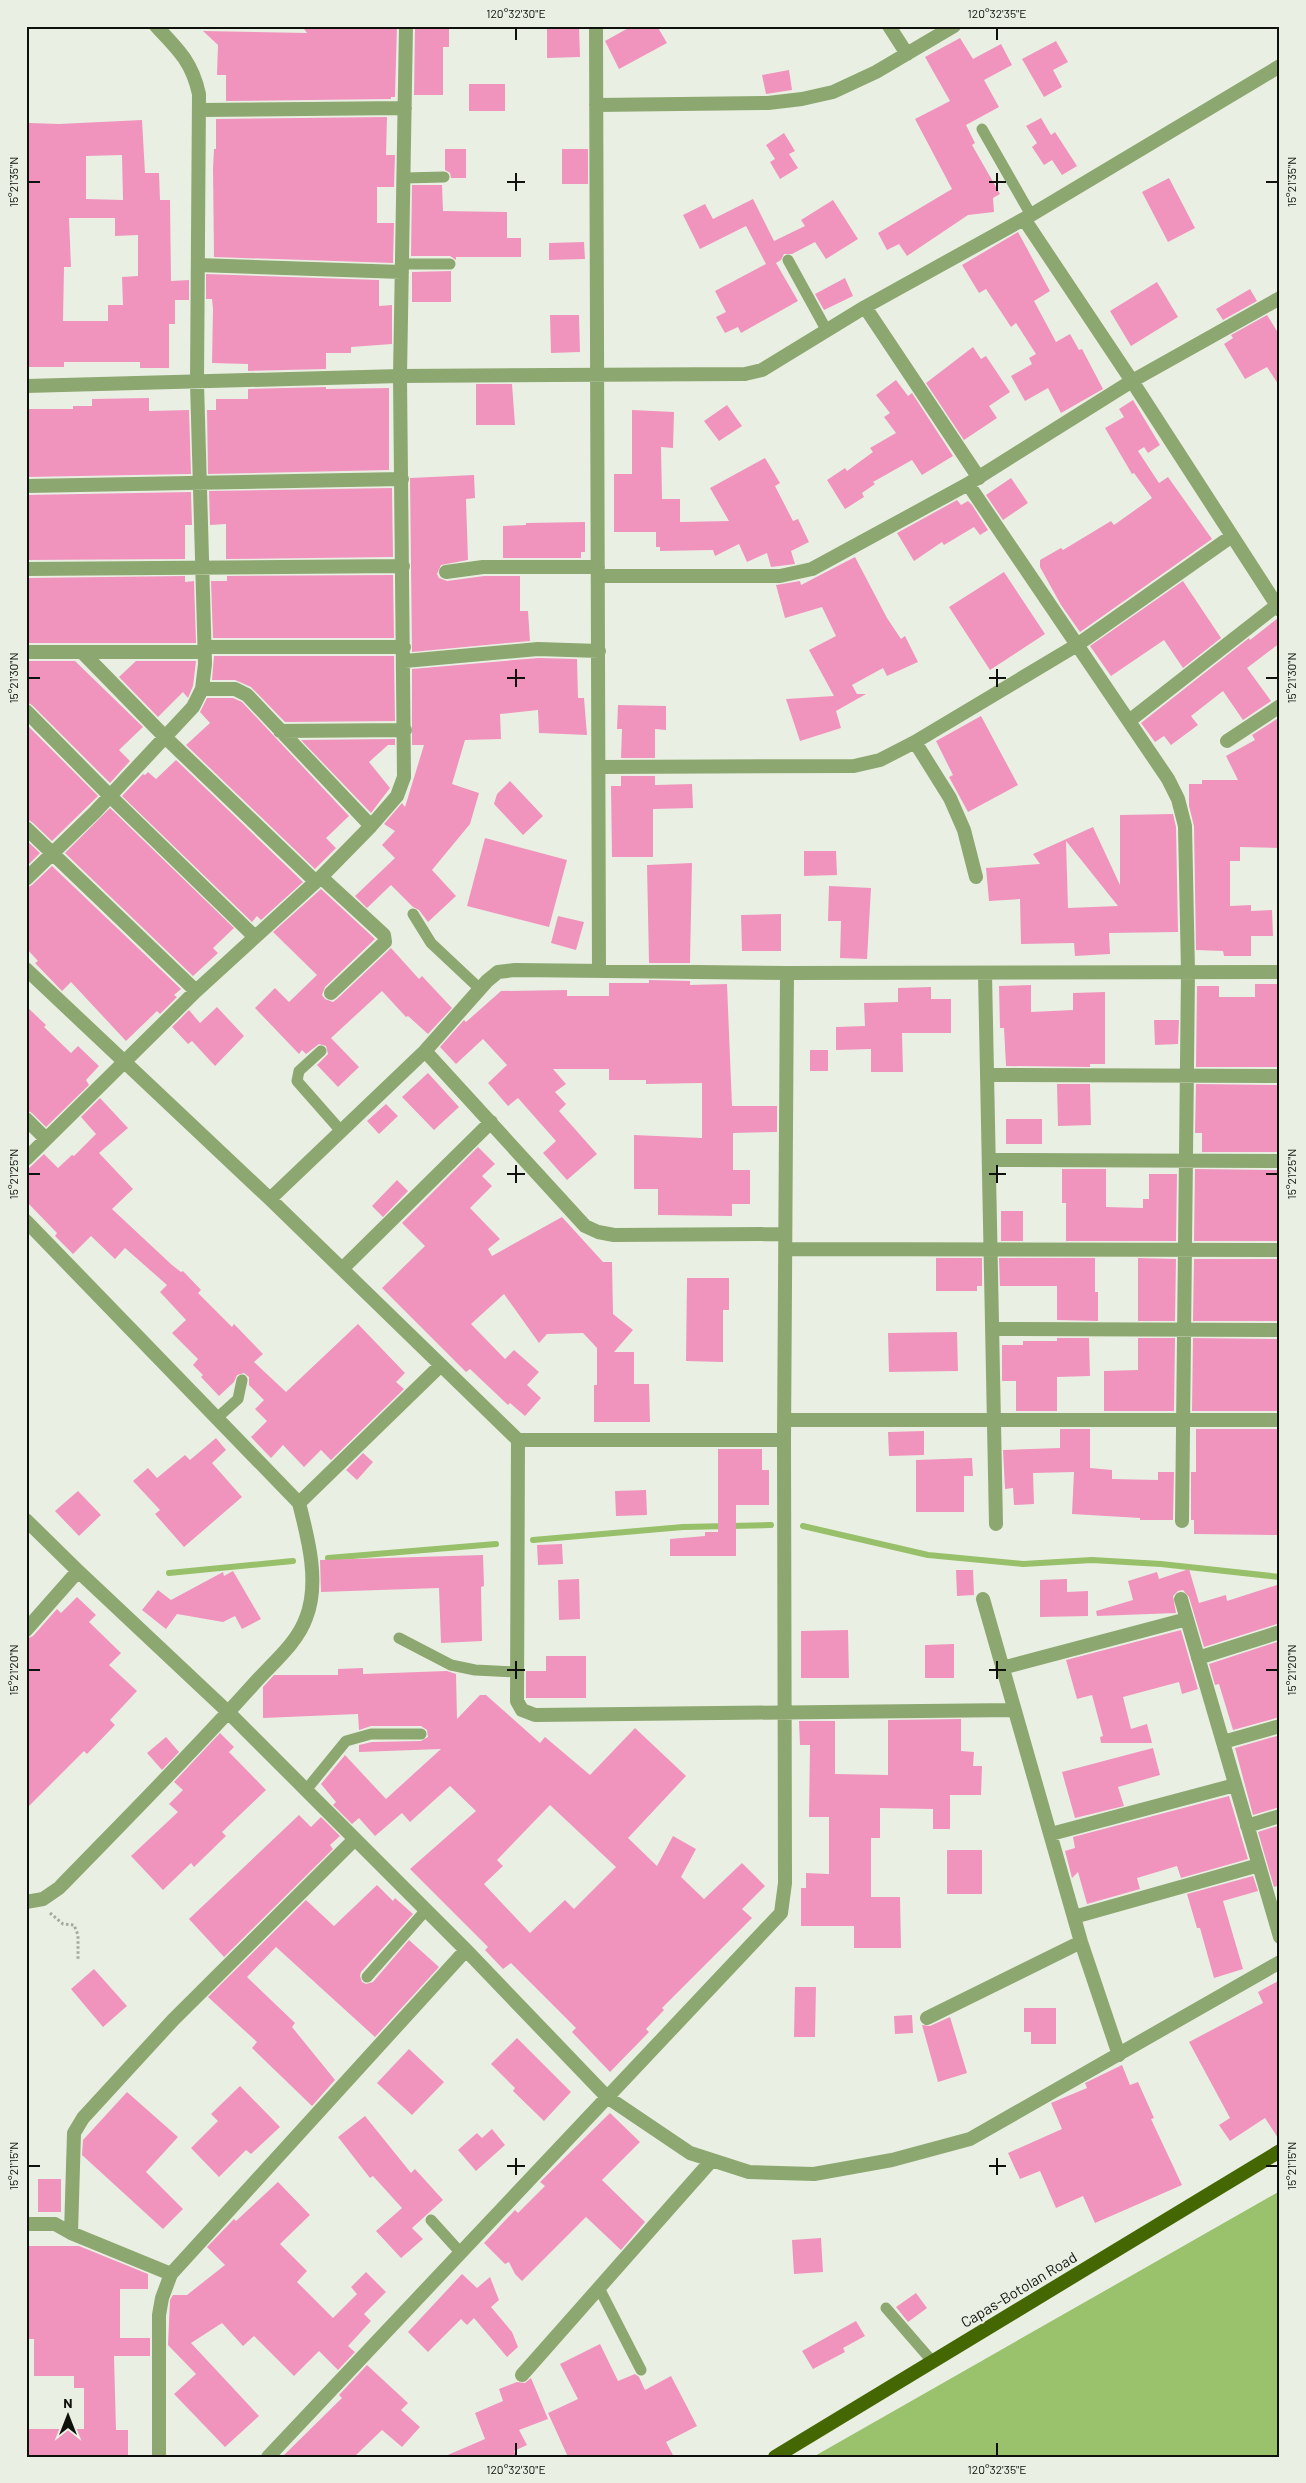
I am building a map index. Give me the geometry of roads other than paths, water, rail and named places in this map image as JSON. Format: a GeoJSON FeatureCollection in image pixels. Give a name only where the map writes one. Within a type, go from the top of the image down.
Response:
{"type":"FeatureCollection","features":[{"type":"Feature","properties":{"kind":"main road","name":"Capas-Botolan Road"},"geometry":{"type":"LineString","coordinates":[[776,2457],[1280,2151]]}},
{"type":"Feature","properties":{"kind":"street"},"geometry":{"type":"LineString","coordinates":[[26,879],[110,796],[193,707],[202,689],[204,649],[197,383],[199,94],[195,75],[184,55],[156,26]]}},
{"type":"Feature","properties":{"kind":"street"},"geometry":{"type":"LineString","coordinates":[[26,1159],[196,991],[318,879],[397,796],[404,777],[400,376],[406,26]]}},
{"type":"Feature","properties":{"kind":"street"},"geometry":{"type":"LineString","coordinates":[[596,26],[596,376],[600,767],[599,971]]}},
{"type":"Feature","properties":{"kind":"street"},"geometry":{"type":"LineString","coordinates":[[889,26],[907,54]]}},
{"type":"Feature","properties":{"kind":"street"},"geometry":{"type":"LineString","coordinates":[[596,105],[768,103],[802,99],[833,92],[876,72],[954,26]]}},
{"type":"Feature","properties":{"kind":"street"},"geometry":{"type":"LineString","coordinates":[[26,386],[197,383],[400,376],[744,374],[762,370],[865,307],[1027,217],[1280,66]]}},
{"type":"Feature","properties":{"kind":"street"},"geometry":{"type":"LineString","coordinates":[[199,110],[405,108]]}},
{"type":"Feature","properties":{"kind":"street"},"geometry":{"type":"LineString","coordinates":[[1027,217],[1278,608],[1129,721]]}},
{"type":"Feature","properties":{"kind":"street"},"geometry":{"type":"LineString","coordinates":[[198,265],[402,268]]}},
{"type":"Feature","properties":{"kind":"street"},"geometry":{"type":"LineString","coordinates":[[446,572],[483,567],[795,574],[812,570],[974,481],[1132,381],[1280,298]]}},
{"type":"Feature","properties":{"kind":"street"},"geometry":{"type":"LineString","coordinates":[[865,307],[1077,645],[1168,779],[1178,799],[1185,826],[1188,972],[1182,1521]]}},
{"type":"Feature","properties":{"kind":"street"},"geometry":{"type":"LineString","coordinates":[[26,486],[402,480]]}},
{"type":"Feature","properties":{"kind":"street"},"geometry":{"type":"LineString","coordinates":[[600,767],[854,766],[880,760],[915,742],[1077,645],[1232,536]]}},
{"type":"Feature","properties":{"kind":"street"},"geometry":{"type":"LineString","coordinates":[[26,569],[403,566]]}},
{"type":"Feature","properties":{"kind":"street"},"geometry":{"type":"LineString","coordinates":[[26,652],[204,649],[404,654],[538,649],[599,651]]}},
{"type":"Feature","properties":{"kind":"street"},"geometry":{"type":"LineString","coordinates":[[82,652],[165,737],[318,879],[384,934],[385,942],[331,993]]}},
{"type":"Feature","properties":{"kind":"street"},"geometry":{"type":"LineString","coordinates":[[202,689],[235,689],[247,695],[370,826]]}},
{"type":"Feature","properties":{"kind":"street"},"geometry":{"type":"LineString","coordinates":[[1227,741],[1280,706]]}},
{"type":"Feature","properties":{"kind":"street"},"geometry":{"type":"LineString","coordinates":[[26,711],[255,937]]}},
{"type":"Feature","properties":{"kind":"street"},"geometry":{"type":"LineString","coordinates":[[280,731],[405,730]]}},
{"type":"Feature","properties":{"kind":"street"},"geometry":{"type":"LineString","coordinates":[[915,742],[950,798],[964,830],[976,877]]}},
{"type":"Feature","properties":{"kind":"street"},"geometry":{"type":"LineString","coordinates":[[26,828],[196,991]]}},
{"type":"Feature","properties":{"kind":"street"},"geometry":{"type":"LineString","coordinates":[[26,969],[270,1199],[518,1440],[784,1440]]}},
{"type":"Feature","properties":{"kind":"street"},"geometry":{"type":"LineString","coordinates":[[270,1199],[425,1051],[480,989],[498,972],[515,970],[787,973],[1280,972]]}},
{"type":"Feature","properties":{"kind":"street"},"geometry":{"type":"LineString","coordinates":[[268,2457],[781,1913],[785,1883],[784,1420],[787,973]]}},
{"type":"Feature","properties":{"kind":"street"},"geometry":{"type":"LineString","coordinates":[[985,973],[996,1524]]}},
{"type":"Feature","properties":{"kind":"street"},"geometry":{"type":"LineString","coordinates":[[425,1051],[586,1226],[598,1232],[614,1235],[785,1234]]}},
{"type":"Feature","properties":{"kind":"street"},"geometry":{"type":"LineString","coordinates":[[988,1075],[1280,1076]]}},
{"type":"Feature","properties":{"kind":"street"},"geometry":{"type":"LineString","coordinates":[[26,1119],[46,1139]]}},
{"type":"Feature","properties":{"kind":"street"},"geometry":{"type":"LineString","coordinates":[[342,1269],[491,1122]]}},
{"type":"Feature","properties":{"kind":"street"},"geometry":{"type":"LineString","coordinates":[[989,1160],[1280,1161]]}},
{"type":"Feature","properties":{"kind":"street"},"geometry":{"type":"LineString","coordinates":[[26,1221],[299,1503],[308,1539],[311,1569],[311,1602],[299,1634],[228,1712],[59,1888],[43,1899],[26,1902]]}},
{"type":"Feature","properties":{"kind":"street"},"geometry":{"type":"LineString","coordinates":[[785,1249],[1280,1250]]}},
{"type":"Feature","properties":{"kind":"street"},"geometry":{"type":"LineString","coordinates":[[993,1329],[1280,1330]]}},
{"type":"Feature","properties":{"kind":"street"},"geometry":{"type":"LineString","coordinates":[[299,1503],[440,1365]]}},
{"type":"Feature","properties":{"kind":"street"},"geometry":{"type":"LineString","coordinates":[[784,1420],[1280,1420]]}},
{"type":"Feature","properties":{"kind":"street"},"geometry":{"type":"LineString","coordinates":[[518,1440],[517,1701],[522,1710],[535,1715],[1014,1710]]}},
{"type":"Feature","properties":{"kind":"street"},"geometry":{"type":"LineString","coordinates":[[26,1520],[78,1572],[228,1712],[466,1950],[607,2096],[690,2153],[749,2172],[814,2174],[892,2160],[970,2139],[1280,1962]]}},
{"type":"Feature","properties":{"kind":"street"},"geometry":{"type":"LineString","coordinates":[[26,1630],[78,1572]]}},
{"type":"Feature","properties":{"kind":"street"},"geometry":{"type":"LineString","coordinates":[[983,1599],[1081,1942],[1119,2055]]}},
{"type":"Feature","properties":{"kind":"street"},"geometry":{"type":"LineString","coordinates":[[1181,1599],[1280,1937]]}},
{"type":"Feature","properties":{"kind":"street"},"geometry":{"type":"LineString","coordinates":[[1002,1668],[1187,1619]]}},
{"type":"Feature","properties":{"kind":"street"},"geometry":{"type":"LineString","coordinates":[[1198,1658],[1280,1632]]}},
{"type":"Feature","properties":{"kind":"street"},"geometry":{"type":"LineString","coordinates":[[1223,1742],[1280,1726]]}},
{"type":"Feature","properties":{"kind":"street"},"geometry":{"type":"LineString","coordinates":[[1051,1834],[1235,1785]]}},
{"type":"Feature","properties":{"kind":"street"},"geometry":{"type":"LineString","coordinates":[[1247,1826],[1280,1816]]}},
{"type":"Feature","properties":{"kind":"street"},"geometry":{"type":"LineString","coordinates":[[71,2233],[74,2133],[83,2118],[180,2013],[355,1839]]}},
{"type":"Feature","properties":{"kind":"street"},"geometry":{"type":"LineString","coordinates":[[1074,1916],[1258,1865]]}},
{"type":"Feature","properties":{"kind":"street"},"geometry":{"type":"LineString","coordinates":[[927,2018],[1081,1942]]}},
{"type":"Feature","properties":{"kind":"street"},"geometry":{"type":"LineString","coordinates":[[160,2457],[160,2315],[162,2298],[171,2274],[466,1950]]}},
{"type":"Feature","properties":{"kind":"street"},"geometry":{"type":"LineString","coordinates":[[522,2375],[712,2160]]}},
{"type":"Feature","properties":{"kind":"street"},"geometry":{"type":"LineString","coordinates":[[26,2224],[55,2224],[71,2233],[171,2274]]}},
{"type":"Feature","properties":{"kind":"lane"},"geometry":{"type":"LineString","coordinates":[[982,129],[1027,217]]}},
{"type":"Feature","properties":{"kind":"lane"},"geometry":{"type":"LineString","coordinates":[[404,178],[444,177]]}},
{"type":"Feature","properties":{"kind":"lane"},"geometry":{"type":"LineString","coordinates":[[788,260],[827,331]]}},
{"type":"Feature","properties":{"kind":"lane"},"geometry":{"type":"LineString","coordinates":[[402,268],[450,264]]}},
{"type":"Feature","properties":{"kind":"lane"},"geometry":{"type":"LineString","coordinates":[[413,914],[431,943],[480,989]]}},
{"type":"Feature","properties":{"kind":"lane"},"geometry":{"type":"LineString","coordinates":[[321,1051],[299,1071],[297,1081],[341,1131]]}},
{"type":"Feature","properties":{"kind":"lane"},"geometry":{"type":"LineString","coordinates":[[217,1418],[238,1398],[242,1380]]}},
{"type":"Feature","properties":{"kind":"lane"},"geometry":{"type":"LineString","coordinates":[[399,1638],[451,1665],[474,1670],[517,1672]]}},
{"type":"Feature","properties":{"kind":"lane"},"geometry":{"type":"LineString","coordinates":[[306,1790],[346,1742],[371,1734],[422,1734]]}},
{"type":"Feature","properties":{"kind":"lane"},"geometry":{"type":"LineString","coordinates":[[367,1977],[426,1910]]}},
{"type":"Feature","properties":{"kind":"lane"},"geometry":{"type":"LineString","coordinates":[[431,2220],[460,2252]]}},
{"type":"Feature","properties":{"kind":"lane"},"geometry":{"type":"LineString","coordinates":[[599,2288],[641,2370]]}},
{"type":"Feature","properties":{"kind":"lane"},"geometry":{"type":"LineString","coordinates":[[886,2308],[932,2361]]}},
{"type":"Feature","properties":{"kind":"waterway"},"geometry":{"type":"LineString","coordinates":[[533,1540],[683,1527],[771,1525]]}},
{"type":"Feature","properties":{"kind":"waterway"},"geometry":{"type":"LineString","coordinates":[[803,1526],[928,1555],[1023,1564],[1092,1560],[1161,1564],[1280,1577]]}},
{"type":"Feature","properties":{"kind":"waterway"},"geometry":{"type":"LineString","coordinates":[[328,1558],[496,1544]]}},
{"type":"Feature","properties":{"kind":"waterway"},"geometry":{"type":"LineString","coordinates":[[169,1573],[293,1561]]}}]}
